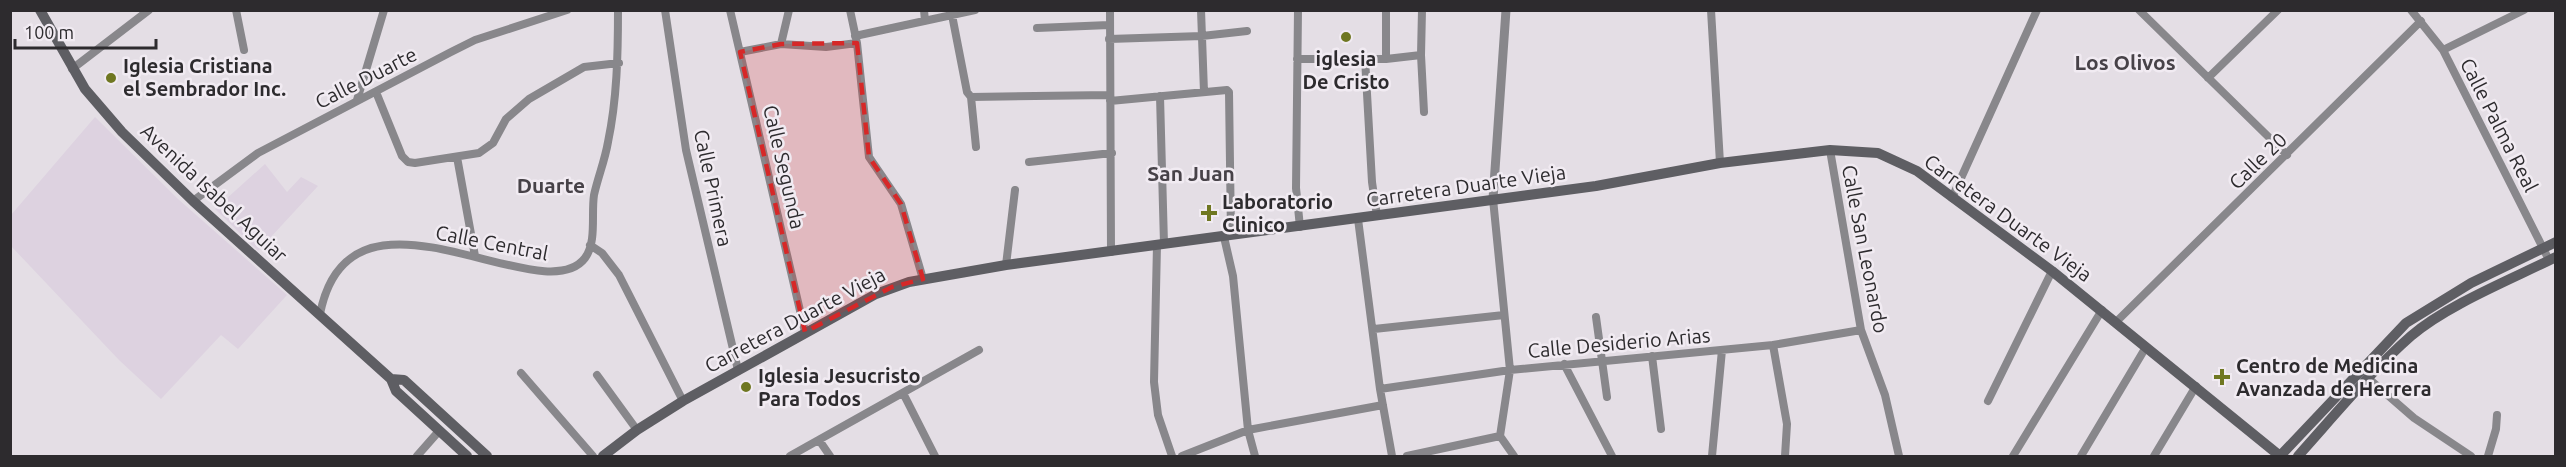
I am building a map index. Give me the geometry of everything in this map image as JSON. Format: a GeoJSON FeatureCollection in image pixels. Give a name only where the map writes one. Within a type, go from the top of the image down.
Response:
{"type":"FeatureCollection","features":[{"type":"Feature","properties":{"kind":"main road","name":"Avenida Isabel Aguiar"},"geometry":{"type":"LineString","coordinates":[[40,10],[85,89],[122,132],[193,201],[392,379],[396,391],[467,456]]}},
{"type":"Feature","properties":{"kind":"main road","name":"Carretera Duarte Vieja"},"geometry":{"type":"LineString","coordinates":[[603,456],[637,430],[683,401],[876,294],[909,282],[1006,265],[1596,186],[1720,163],[1830,150],[1878,153],[1917,171],[2102,310],[2280,456]]}},
{"type":"Feature","properties":{"kind":"main road"},"geometry":{"type":"LineString","coordinates":[[2280,456],[2406,323],[2471,283],[2556,242]]}},
{"type":"Feature","properties":{"kind":"main road"},"geometry":{"type":"LineString","coordinates":[[2298,456],[2368,378],[2412,335],[2466,302],[2552,258]]}},
{"type":"Feature","properties":{"kind":"main road","name":"Avenida Isabel Aguiar"},"geometry":{"type":"LineString","coordinates":[[392,379],[404,380],[487,456]]}},
{"type":"Feature","properties":{"kind":"main road"},"geometry":{"type":"LineString","coordinates":[[439,431],[448,422]]}},
{"type":"Feature","properties":{"kind":"street"},"geometry":{"type":"LineString","coordinates":[[72,69],[149,10]]}},
{"type":"Feature","properties":{"kind":"street"},"geometry":{"type":"LineString","coordinates":[[236,10],[244,50]]}},
{"type":"Feature","properties":{"kind":"street"},"geometry":{"type":"LineString","coordinates":[[357,100],[384,10]]}},
{"type":"Feature","properties":{"kind":"street","name":"Calle Duarte"},"geometry":{"type":"LineString","coordinates":[[193,201],[258,153],[357,100],[475,40],[567,10]]}},
{"type":"Feature","properties":{"kind":"street"},"geometry":{"type":"LineString","coordinates":[[618,10],[619,63],[609,141],[594,196],[590,245],[602,253],[619,275],[683,401]]}},
{"type":"Feature","properties":{"kind":"street","name":"Calle Primera"},"geometry":{"type":"LineString","coordinates":[[665,10],[686,150],[738,370]]}},
{"type":"Feature","properties":{"kind":"street","name":"Calle Segunda"},"geometry":{"type":"LineString","coordinates":[[730,10],[805,332]]}},
{"type":"Feature","properties":{"kind":"street"},"geometry":{"type":"LineString","coordinates":[[781,44],[789,10]]}},
{"type":"Feature","properties":{"kind":"street"},"geometry":{"type":"LineString","coordinates":[[850,10],[856,39],[869,157],[901,204],[923,279]]}},
{"type":"Feature","properties":{"kind":"street"},"geometry":{"type":"LineString","coordinates":[[924,10],[925,21]]}},
{"type":"Feature","properties":{"kind":"street"},"geometry":{"type":"LineString","coordinates":[[740,52],[781,44],[826,47],[975,10]]}},
{"type":"Feature","properties":{"kind":"street"},"geometry":{"type":"LineString","coordinates":[[1110,10],[1111,252]]}},
{"type":"Feature","properties":{"kind":"street"},"geometry":{"type":"LineString","coordinates":[[1201,10],[1204,92]]}},
{"type":"Feature","properties":{"kind":"street"},"geometry":{"type":"LineString","coordinates":[[1298,10],[1296,188],[1300,226]]}},
{"type":"Feature","properties":{"kind":"street"},"geometry":{"type":"LineString","coordinates":[[1386,10],[1386,59]]}},
{"type":"Feature","properties":{"kind":"street"},"geometry":{"type":"LineString","coordinates":[[1422,10],[1421,55],[1424,111]]}},
{"type":"Feature","properties":{"kind":"street"},"geometry":{"type":"LineString","coordinates":[[1506,10],[1493,199],[1510,369],[1500,436],[1514,456]]}},
{"type":"Feature","properties":{"kind":"street"},"geometry":{"type":"LineString","coordinates":[[1711,10],[1720,163]]}},
{"type":"Feature","properties":{"kind":"street"},"geometry":{"type":"LineString","coordinates":[[1952,198],[2037,10]]}},
{"type":"Feature","properties":{"kind":"street"},"geometry":{"type":"LineString","coordinates":[[2139,10],[2287,155]]}},
{"type":"Feature","properties":{"kind":"street"},"geometry":{"type":"LineString","coordinates":[[2208,78],[2278,10]]}},
{"type":"Feature","properties":{"kind":"street","name":"Calle Palma Real"},"geometry":{"type":"LineString","coordinates":[[2411,10],[2443,50],[2543,248],[2552,258]]}},
{"type":"Feature","properties":{"kind":"street"},"geometry":{"type":"LineString","coordinates":[[2443,50],[2524,10]]}},
{"type":"Feature","properties":{"kind":"street"},"geometry":{"type":"LineString","coordinates":[[952,15],[967,92],[971,96],[976,147]]}},
{"type":"Feature","properties":{"kind":"street","name":"Calle 20"},"geometry":{"type":"LineString","coordinates":[[2116,322],[2421,21]]}},
{"type":"Feature","properties":{"kind":"street"},"geometry":{"type":"LineString","coordinates":[[1037,27],[1109,25]]}},
{"type":"Feature","properties":{"kind":"street"},"geometry":{"type":"LineString","coordinates":[[1109,39],[1202,36],[1247,31]]}},
{"type":"Feature","properties":{"kind":"street"},"geometry":{"type":"LineString","coordinates":[[1297,59],[1386,59],[1421,55]]}},
{"type":"Feature","properties":{"kind":"street"},"geometry":{"type":"LineString","coordinates":[[1365,58],[1372,182],[1377,216]]}},
{"type":"Feature","properties":{"kind":"street"},"geometry":{"type":"LineString","coordinates":[[376,92],[404,159],[415,163],[457,157],[486,149],[493,143],[513,111],[570,73],[584,66],[619,63]]}},
{"type":"Feature","properties":{"kind":"street"},"geometry":{"type":"LineString","coordinates":[[971,96],[1110,98],[1227,90],[1229,92],[1227,236],[1248,430],[1255,456]]}},
{"type":"Feature","properties":{"kind":"street"},"geometry":{"type":"LineString","coordinates":[[1161,96],[1161,245],[1154,382],[1158,415],[1172,456]]}},
{"type":"Feature","properties":{"kind":"street","name":"Calle San Leonardo"},"geometry":{"type":"LineString","coordinates":[[1830,150],[1861,330],[1885,395],[1899,456]]}},
{"type":"Feature","properties":{"kind":"street"},"geometry":{"type":"LineString","coordinates":[[1029,162],[1112,153]]}},
{"type":"Feature","properties":{"kind":"street"},"geometry":{"type":"LineString","coordinates":[[457,157],[475,256]]}},
{"type":"Feature","properties":{"kind":"street"},"geometry":{"type":"LineString","coordinates":[[1006,265],[1015,190]]}},
{"type":"Feature","properties":{"kind":"street"},"geometry":{"type":"LineString","coordinates":[[1358,219],[1374,328],[1380,389],[1392,456]]}},
{"type":"Feature","properties":{"kind":"street","name":"Calle Central"},"geometry":{"type":"LineString","coordinates":[[320,314],[324,293],[340,269],[356,255],[375,247],[395,243],[475,256],[544,272],[559,272],[585,258],[590,245]]}},
{"type":"Feature","properties":{"kind":"street"},"geometry":{"type":"LineString","coordinates":[[1989,401],[2052,271]]}},
{"type":"Feature","properties":{"kind":"street"},"geometry":{"type":"LineString","coordinates":[[2013,456],[2102,310]]}},
{"type":"Feature","properties":{"kind":"street"},"geometry":{"type":"LineString","coordinates":[[1374,328],[1504,315]]}},
{"type":"Feature","properties":{"kind":"street"},"geometry":{"type":"LineString","coordinates":[[1596,317],[1607,398]]}},
{"type":"Feature","properties":{"kind":"street","name":"Calle Desiderio Arias"},"geometry":{"type":"LineString","coordinates":[[1380,389],[1510,369],[1773,345],[1861,330]]}},
{"type":"Feature","properties":{"kind":"street"},"geometry":{"type":"LineString","coordinates":[[1773,345],[1786,424],[1785,456]]}},
{"type":"Feature","properties":{"kind":"street"},"geometry":{"type":"LineString","coordinates":[[2081,456],[2146,347]]}},
{"type":"Feature","properties":{"kind":"street"},"geometry":{"type":"LineString","coordinates":[[790,456],[979,350]]}},
{"type":"Feature","properties":{"kind":"street"},"geometry":{"type":"LineString","coordinates":[[1712,456],[1722,350]]}},
{"type":"Feature","properties":{"kind":"street"},"geometry":{"type":"LineString","coordinates":[[1652,356],[1660,429]]}},
{"type":"Feature","properties":{"kind":"street"},"geometry":{"type":"LineString","coordinates":[[1564,364],[1612,456]]}},
{"type":"Feature","properties":{"kind":"street"},"geometry":{"type":"LineString","coordinates":[[521,373],[593,456]]}},
{"type":"Feature","properties":{"kind":"street"},"geometry":{"type":"LineString","coordinates":[[597,375],[637,430]]}},
{"type":"Feature","properties":{"kind":"street"},"geometry":{"type":"LineString","coordinates":[[2368,378],[2414,418],[2471,456]]}},
{"type":"Feature","properties":{"kind":"street"},"geometry":{"type":"LineString","coordinates":[[2154,456],[2196,386]]}},
{"type":"Feature","properties":{"kind":"street"},"geometry":{"type":"LineString","coordinates":[[903,393],[935,456]]}},
{"type":"Feature","properties":{"kind":"street"},"geometry":{"type":"LineString","coordinates":[[1182,456],[1248,430],[1383,405]]}},
{"type":"Feature","properties":{"kind":"street"},"geometry":{"type":"LineString","coordinates":[[2488,456],[2496,429],[2496,415]]}},
{"type":"Feature","properties":{"kind":"street"},"geometry":{"type":"LineString","coordinates":[[417,456],[439,431]]}},
{"type":"Feature","properties":{"kind":"street"},"geometry":{"type":"LineString","coordinates":[[1407,456],[1500,436]]}},
{"type":"Feature","properties":{"kind":"street"},"geometry":{"type":"LineString","coordinates":[[819,440],[830,456]]}},
{"type":"Feature","properties":{"kind":"highlighted area"},"geometry":{"type":"Polygon","coordinates":[[[857,43],[869,157],[901,204],[923,279],[892,287],[805,332],[740,52],[781,44],[857,43]]]}},
{"type":"Feature","properties":{"kind":"shaded area"},"geometry":{"type":"Polygon","coordinates":[[[95,117],[178,199],[287,295],[238,349],[221,335],[161,399],[119,360],[11,246],[11,215],[95,117]]]}},
{"type":"Feature","properties":{"kind":"shaded area"},"geometry":{"type":"Polygon","coordinates":[[[265,164],[287,192],[301,177],[318,186],[258,251],[215,209],[265,164]]]}},
{"type":"Feature","properties":{"kind":"place","name":"iglesia De Cristo"},"geometry":{"type":"Point","coordinates":[1346,37]}},
{"type":"Feature","properties":{"kind":"place","name":"Iglesia Cristiana el Sembrador Inc."},"geometry":{"type":"Point","coordinates":[111,78]}},
{"type":"Feature","properties":{"kind":"place","name":"Laboratorio Clinico"},"geometry":{"type":"Point","coordinates":[1209,213]}},
{"type":"Feature","properties":{"kind":"place","name":"Centro de Medicina Avanzada de Herrera"},"geometry":{"type":"Point","coordinates":[2222,377]}},
{"type":"Feature","properties":{"kind":"place","name":"Iglesia Jesucristo Para Todos"},"geometry":{"type":"Point","coordinates":[746,387]}},
{"type":"Feature","properties":{"kind":"district","name":"Los Olivos"},"geometry":{"type":"Point","coordinates":[2125,63]}},
{"type":"Feature","properties":{"kind":"district","name":"San Juan"},"geometry":{"type":"Point","coordinates":[1191,174]}},
{"type":"Feature","properties":{"kind":"district","name":"Duarte"},"geometry":{"type":"Point","coordinates":[551,186]}}]}
